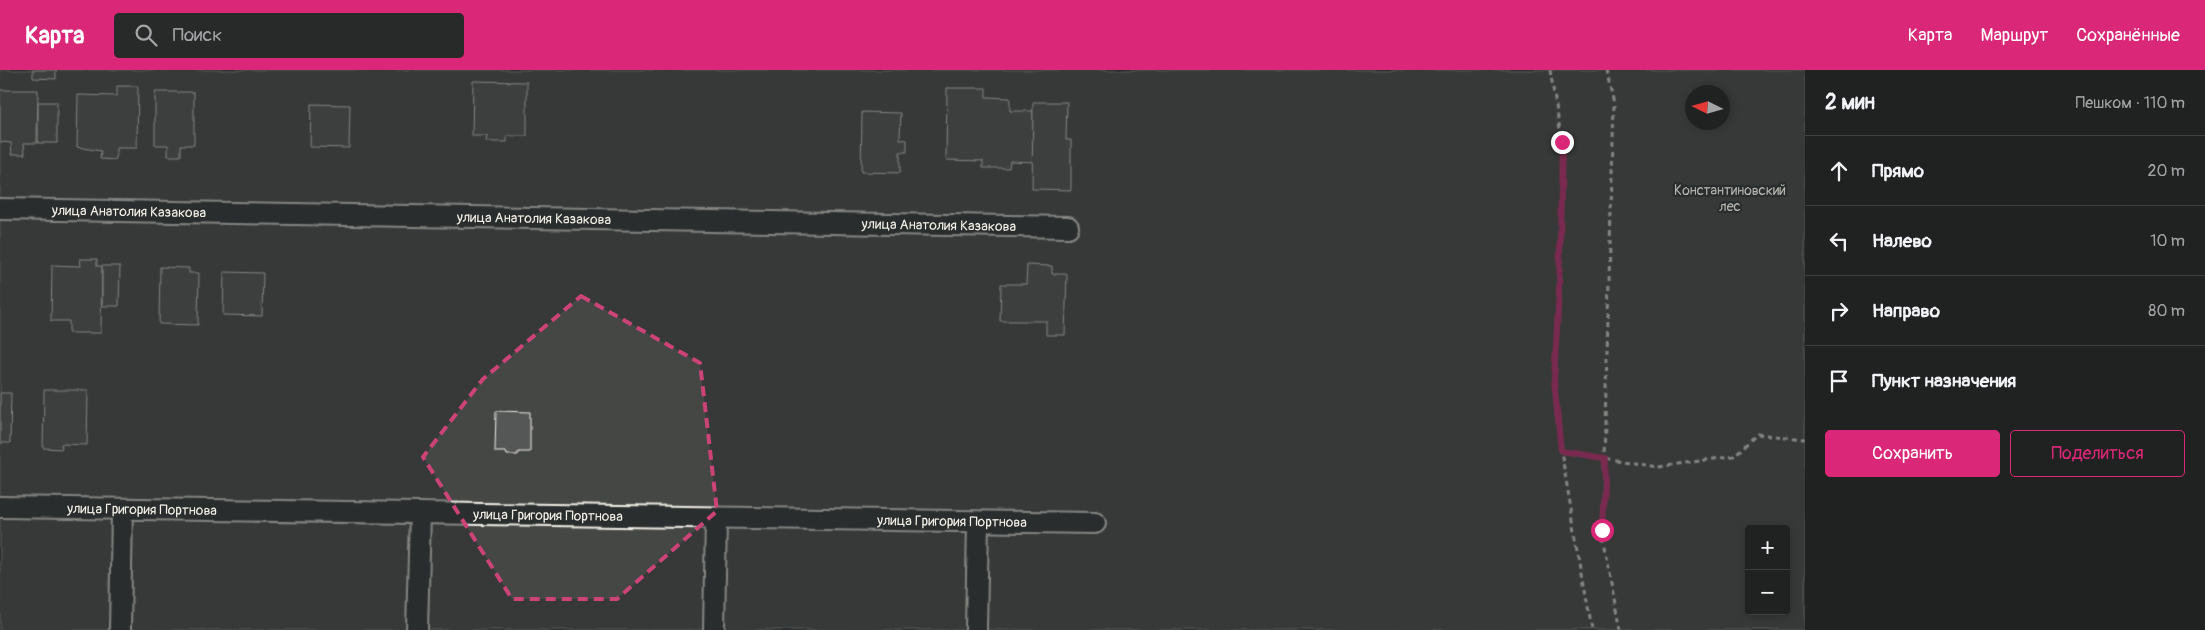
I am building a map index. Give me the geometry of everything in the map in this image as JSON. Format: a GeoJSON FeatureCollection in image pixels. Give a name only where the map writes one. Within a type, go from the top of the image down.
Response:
{"type":"FeatureCollection","features":[{"type":"Feature","properties":{"kind":"street","name":"улица Анатолия Казакова"},"geometry":{"type":"LineString","coordinates":[[0,209],[1068,227]]}},
{"type":"Feature","properties":{"kind":"street","name":"улица Григория Портнова"},"geometry":{"type":"LineString","coordinates":[[0,507],[1095,523]]}},
{"type":"Feature","properties":{"kind":"street"},"geometry":{"type":"LineString","coordinates":[[120,630],[122,509]]}},
{"type":"Feature","properties":{"kind":"street"},"geometry":{"type":"LineString","coordinates":[[417,630],[420,513]]}},
{"type":"Feature","properties":{"kind":"street"},"geometry":{"type":"LineString","coordinates":[[714,630],[716,518]]}},
{"type":"Feature","properties":{"kind":"street"},"geometry":{"type":"LineString","coordinates":[[976,630],[978,522]]}},
{"type":"Feature","properties":{"kind":"path"},"geometry":{"type":"LineString","coordinates":[[1550,70],[1562,142],[1559,292],[1554,380],[1561,451],[1592,630]]}},
{"type":"Feature","properties":{"kind":"path"},"geometry":{"type":"LineString","coordinates":[[1606,70],[1614,104],[1602,530],[1620,630]]}},
{"type":"Feature","properties":{"kind":"path"},"geometry":{"type":"LineString","coordinates":[[1561,451],[1658,467],[1734,456],[1757,434],[1805,440]]}},
{"type":"Feature","properties":{"kind":"highlighted area"},"geometry":{"type":"Polygon","coordinates":[[[581,296],[700,363],[717,511],[617,599],[512,599],[423,457],[483,379],[581,296]]]}},
{"type":"Feature","properties":{"kind":"green space","name":"Константиновский лес"},"geometry":{"type":"Polygon","coordinates":[[[0,70],[1805,70],[1805,630],[0,630],[0,70]]]}},
{"type":"Feature","properties":{"kind":"building"},"geometry":{"type":"Polygon","coordinates":[[[33,70],[56,70],[56,79],[33,78],[33,70]]]}},
{"type":"Feature","properties":{"kind":"building"},"geometry":{"type":"Polygon","coordinates":[[[473,81],[527,82],[527,136],[507,136],[507,142],[486,142],[487,136],[472,136],[473,81]]]}},
{"type":"Feature","properties":{"kind":"building"},"geometry":{"type":"Polygon","coordinates":[[[117,86],[138,86],[137,148],[116,148],[116,160],[100,159],[101,151],[77,147],[78,95],[117,96],[117,86]]]}},
{"type":"Feature","properties":{"kind":"building"},"geometry":{"type":"Polygon","coordinates":[[[947,88],[986,88],[986,97],[1010,98],[1010,111],[1033,111],[1034,162],[1010,161],[1009,168],[983,168],[983,161],[946,160],[947,88]]]}},
{"type":"Feature","properties":{"kind":"building"},"geometry":{"type":"Polygon","coordinates":[[[0,90],[38,90],[37,143],[24,143],[25,154],[12,154],[11,143],[0,142],[0,90]]]}},
{"type":"Feature","properties":{"kind":"building"},"geometry":{"type":"Polygon","coordinates":[[[155,92],[194,92],[194,145],[181,145],[181,156],[168,156],[168,145],[155,145],[155,92]]]}},
{"type":"Feature","properties":{"kind":"building"},"geometry":{"type":"Polygon","coordinates":[[[38,102],[57,102],[57,143],[38,143],[38,102]]]}},
{"type":"Feature","properties":{"kind":"building"},"geometry":{"type":"Polygon","coordinates":[[[1033,102],[1067,102],[1066,140],[1071,140],[1071,190],[1032,189],[1033,102]]]}},
{"type":"Feature","properties":{"kind":"building"},"geometry":{"type":"Polygon","coordinates":[[[311,104],[350,105],[349,148],[310,147],[311,104]]]}},
{"type":"Feature","properties":{"kind":"building"},"geometry":{"type":"Polygon","coordinates":[[[862,112],[901,113],[900,139],[907,140],[907,152],[900,152],[900,173],[861,172],[862,112]]]}},
{"type":"Feature","properties":{"kind":"building"},"geometry":{"type":"Polygon","coordinates":[[[80,259],[97,259],[97,266],[102,266],[101,333],[69,333],[69,321],[51,321],[52,265],[81,266],[80,259]]]}},
{"type":"Feature","properties":{"kind":"building"},"geometry":{"type":"Polygon","coordinates":[[[1027,265],[1052,266],[1052,274],[1067,274],[1065,335],[1046,335],[1046,321],[1000,321],[1001,284],[1026,284],[1027,265]]]}},
{"type":"Feature","properties":{"kind":"building"},"geometry":{"type":"Polygon","coordinates":[[[102,266],[120,266],[119,306],[102,306],[102,266]]]}},
{"type":"Feature","properties":{"kind":"building"},"geometry":{"type":"Polygon","coordinates":[[[160,267],[189,268],[189,273],[199,273],[198,325],[159,324],[160,267]]]}},
{"type":"Feature","properties":{"kind":"building"},"geometry":{"type":"Polygon","coordinates":[[[224,272],[263,273],[262,316],[223,315],[224,272]]]}},
{"type":"Feature","properties":{"kind":"building"},"geometry":{"type":"Polygon","coordinates":[[[44,390],[88,390],[87,445],[61,444],[62,449],[43,448],[44,390]]]}},
{"type":"Feature","properties":{"kind":"building"},"geometry":{"type":"Polygon","coordinates":[[[0,393],[11,393],[10,443],[0,443],[0,393]]]}},
{"type":"Feature","properties":{"kind":"building"},"geometry":{"type":"Polygon","coordinates":[[[496,411],[530,412],[530,452],[518,452],[518,455],[507,455],[506,452],[495,452],[496,411]]]}},
{"type":"Feature","properties":{"kind":"route"},"geometry":{"type":"LineString","coordinates":[[1562,142],[1559,292],[1554,380],[1561,451],[1605,458],[1602,530]]}}]}
